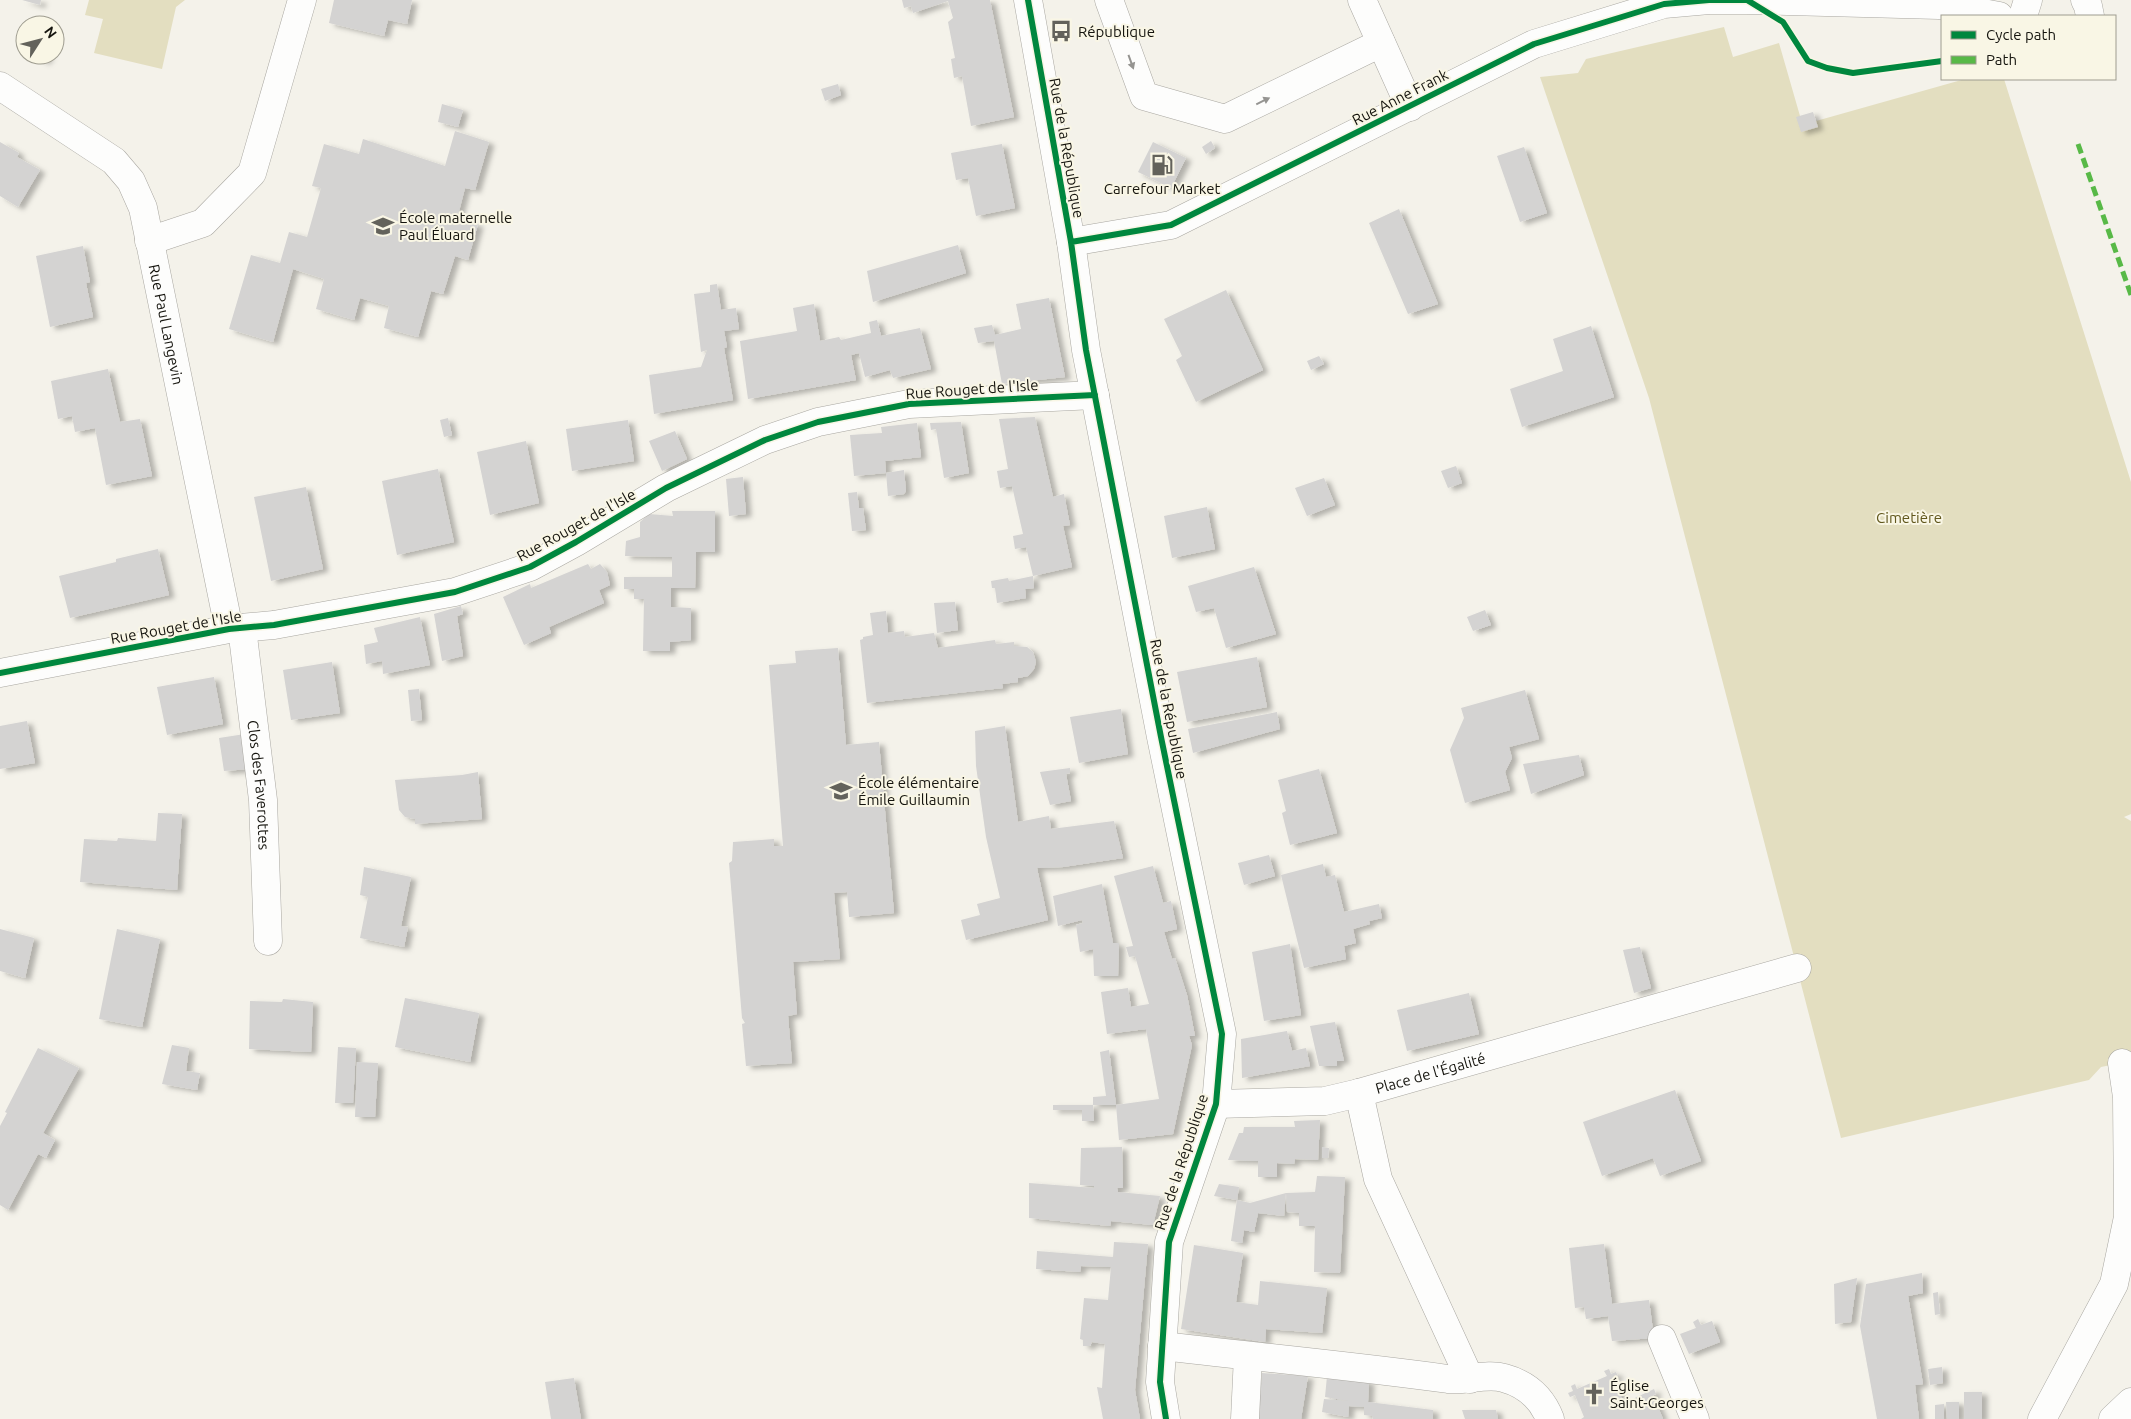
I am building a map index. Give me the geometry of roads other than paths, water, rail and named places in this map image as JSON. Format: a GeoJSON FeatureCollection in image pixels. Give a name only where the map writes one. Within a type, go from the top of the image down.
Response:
{"type":"FeatureCollection","features":[{"type":"Feature","properties":{"kind":"street"},"geometry":{"type":"LineString","coordinates":[[149,241],[203,223],[252,173],[302,0]]}},
{"type":"Feature","properties":{"kind":"street","name":"Rue de la République"},"geometry":{"type":"LineString","coordinates":[[1028,0],[1071,242],[1094,395],[1222,1034],[1216,1104],[1169,1242],[1160,1382],[1166,1419]]}},
{"type":"Feature","properties":{"kind":"street"},"geometry":{"type":"LineString","coordinates":[[1109,0],[1144,96],[1225,119],[1381,44]]}},
{"type":"Feature","properties":{"kind":"street"},"geometry":{"type":"LineString","coordinates":[[1362,0],[1410,106]]}},
{"type":"Feature","properties":{"kind":"street","name":"Rue Anne Frank"},"geometry":{"type":"LineString","coordinates":[[1071,242],[1171,225],[1534,44],[1664,4],[1709,0],[1747,0],[1929,5],[1993,15]]}},
{"type":"Feature","properties":{"kind":"street"},"geometry":{"type":"LineString","coordinates":[[2023,15],[2028,0]]}},
{"type":"Feature","properties":{"kind":"street","name":"Rue Paul Langevin"},"geometry":{"type":"LineString","coordinates":[[0,86],[114,161],[131,181],[143,208],[235,629]]}},
{"type":"Feature","properties":{"kind":"street","name":"Rue Rouget de l'Isle"},"geometry":{"type":"LineString","coordinates":[[0,673],[235,629],[274,625],[455,592],[530,567],[666,488],[765,440],[818,422],[909,404],[1094,395]]}},
{"type":"Feature","properties":{"kind":"street","name":"Clos des Faverottes"},"geometry":{"type":"LineString","coordinates":[[235,629],[263,800],[268,941]]}},
{"type":"Feature","properties":{"kind":"street","name":"Place de l'Égalité"},"geometry":{"type":"LineString","coordinates":[[1470,1378],[1378,1179],[1359,1093],[1797,968]]}},
{"type":"Feature","properties":{"kind":"street"},"geometry":{"type":"LineString","coordinates":[[2042,1419],[2114,1284],[2128,1217],[2127,1097],[2122,1063]]}},
{"type":"Feature","properties":{"kind":"street"},"geometry":{"type":"LineString","coordinates":[[1216,1104],[1324,1101],[1359,1093]]}},
{"type":"Feature","properties":{"kind":"street"},"geometry":{"type":"LineString","coordinates":[[1662,1339],[1695,1419]]}},
{"type":"Feature","properties":{"kind":"street"},"geometry":{"type":"LineString","coordinates":[[1162,1346],[1330,1363],[1453,1380],[1503,1378],[1527,1387],[1546,1408],[1550,1419]]}},
{"type":"Feature","properties":{"kind":"street"},"geometry":{"type":"LineString","coordinates":[[1245,1419],[1248,1356]]}},
{"type":"Feature","properties":{"kind":"street"},"geometry":{"type":"LineString","coordinates":[[2113,1419],[2131,1402]]}},
{"type":"Feature","properties":{"kind":"place","name":"République"},"geometry":{"type":"Point","coordinates":[1061,31]}},
{"type":"Feature","properties":{"kind":"place","name":"Carrefour Market"},"geometry":{"type":"Point","coordinates":[1162,165]}},
{"type":"Feature","properties":{"kind":"place","name":"École maternelle Paul Éluard"},"geometry":{"type":"Point","coordinates":[383,226]}},
{"type":"Feature","properties":{"kind":"place","name":"École élémentaire Émile Guillaumin"},"geometry":{"type":"Point","coordinates":[841,791]}},
{"type":"Feature","properties":{"kind":"place","name":"Église Saint-Georges"},"geometry":{"type":"Point","coordinates":[1594,1394]}},
{"type":"Feature","properties":{"kind":"park label","name":"Cimetière"},"geometry":{"type":"Point","coordinates":[1909,517]}}]}
